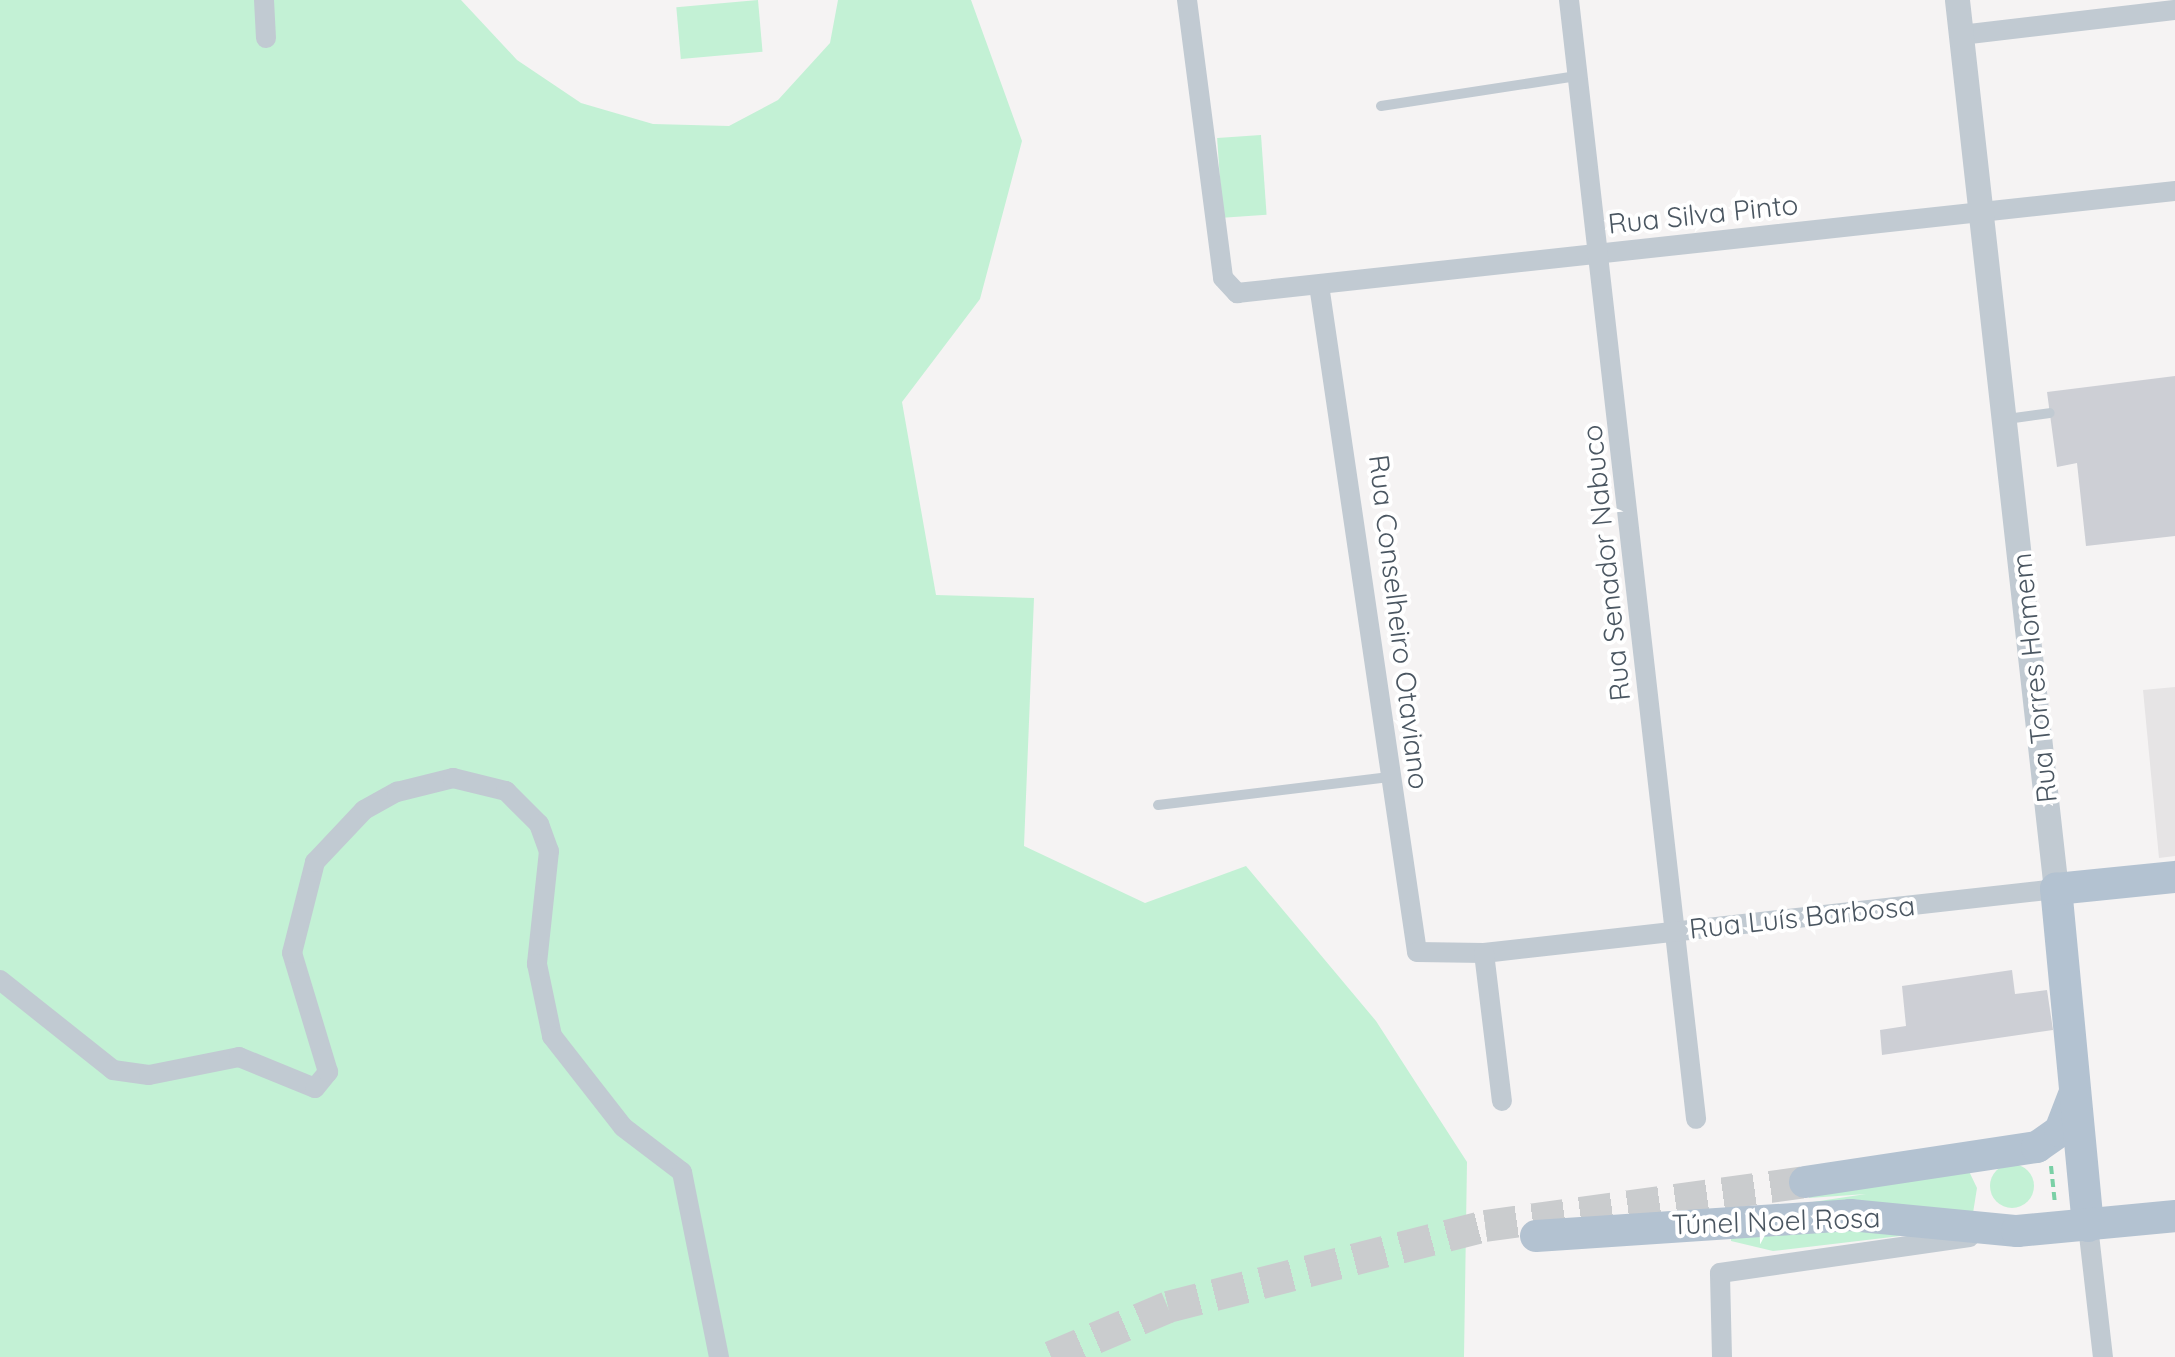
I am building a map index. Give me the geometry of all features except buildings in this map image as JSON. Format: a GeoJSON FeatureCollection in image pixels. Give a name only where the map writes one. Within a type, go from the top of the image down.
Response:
{"type":"FeatureCollection","features":[{"type":"Feature","properties":{"kind":"main road","name":"Rua Luís Barbosa"},"geometry":{"type":"LineString","coordinates":[[2056,889],[2175,876]]}},
{"type":"Feature","properties":{"kind":"main road","name":"Rua Torres Homem"},"geometry":{"type":"LineString","coordinates":[[2056,889],[2088,1226]]}},
{"type":"Feature","properties":{"kind":"main road","name":"Túnel Noel Rosa"},"geometry":{"type":"LineString","coordinates":[[1804,1182],[2046,1144],[2065,1124],[2075,1089]]}},
{"type":"Feature","properties":{"kind":"main road","name":"Túnel Noel Rosa"},"geometry":{"type":"LineString","coordinates":[[1536,1236],[1850,1215],[2017,1231],[2175,1216]]}},
{"type":"Feature","properties":{"kind":"street"},"geometry":{"type":"LineString","coordinates":[[264,0],[266,38]]}},
{"type":"Feature","properties":{"kind":"street","name":"Rua Silva Pinto"},"geometry":{"type":"LineString","coordinates":[[1187,0],[1223,278],[1238,293],[2175,191]]}},
{"type":"Feature","properties":{"kind":"street","name":"Rua Senador Nabuco"},"geometry":{"type":"LineString","coordinates":[[1569,0],[1696,1119]]}},
{"type":"Feature","properties":{"kind":"street","name":"Rua Torres Homem"},"geometry":{"type":"LineString","coordinates":[[1957,0],[2056,889]]}},
{"type":"Feature","properties":{"kind":"street"},"geometry":{"type":"LineString","coordinates":[[1961,35],[2175,10]]}},
{"type":"Feature","properties":{"kind":"street","name":"Rua Conselheiro Otaviano"},"geometry":{"type":"LineString","coordinates":[[1319,285],[1411,941],[1430,957]]}},
{"type":"Feature","properties":{"kind":"street"},"geometry":{"type":"LineString","coordinates":[[0,980],[113,1070],[148,1074],[239,1057],[315,1088],[328,1072],[292,952],[315,862],[364,810],[397,792],[454,778],[506,791],[539,824],[549,851],[537,964],[552,1036],[623,1127],[682,1172],[719,1357]]}},
{"type":"Feature","properties":{"kind":"street","name":"Rua Luís Barbosa"},"geometry":{"type":"LineString","coordinates":[[1430,957],[2056,889]]}},
{"type":"Feature","properties":{"kind":"street"},"geometry":{"type":"LineString","coordinates":[[1484,953],[1502,1101]]}},
{"type":"Feature","properties":{"kind":"street","name":"Rua Torres Homem"},"geometry":{"type":"LineString","coordinates":[[2088,1226],[2103,1357]]}},
{"type":"Feature","properties":{"kind":"street"},"geometry":{"type":"LineString","coordinates":[[1722,1357],[1720,1273],[2017,1231]]}},
{"type":"Feature","properties":{"kind":"lane"},"geometry":{"type":"LineString","coordinates":[[1380,106],[1578,76]]}},
{"type":"Feature","properties":{"kind":"lane"},"geometry":{"type":"LineString","coordinates":[[2006,420],[2050,413]]}},
{"type":"Feature","properties":{"kind":"lane"},"geometry":{"type":"LineString","coordinates":[[1158,804],[1391,777]]}},
{"type":"Feature","properties":{"kind":"path"},"geometry":{"type":"LineString","coordinates":[[2050,1152],[2056,1216]]}},
{"type":"Feature","properties":{"kind":"shaded area"},"geometry":{"type":"Polygon","coordinates":[[[2175,687],[2175,856],[2159,858],[2143,690],[2175,687]]]}},
{"type":"Feature","properties":{"kind":"green space"},"geometry":{"type":"Polygon","coordinates":[[[0,0],[461,0],[517,60],[581,103],[653,124],[729,126],[778,100],[830,43],[838,0],[971,0],[1022,141],[980,299],[902,402],[936,595],[1034,598],[1024,846],[1145,903],[1246,866],[1376,1021],[1467,1162],[1464,1357],[0,1357],[0,0]]]}},
{"type":"Feature","properties":{"kind":"green space"},"geometry":{"type":"Polygon","coordinates":[[[758,0],[763,52],[681,59],[676,7],[758,0]]]}},
{"type":"Feature","properties":{"kind":"green space"},"geometry":{"type":"Polygon","coordinates":[[[1261,135],[1267,215],[1223,218],[1217,138],[1261,135]]]}},
{"type":"Feature","properties":{"kind":"green space"},"geometry":{"type":"Polygon","coordinates":[[[2012,1164],[2028,1170],[2034,1186],[2028,1202],[2012,1208],[1996,1202],[1990,1186],[1996,1170],[2012,1164]]]}},
{"type":"Feature","properties":{"kind":"green space"},"geometry":{"type":"Polygon","coordinates":[[[1966,1165],[1977,1188],[1973,1213],[1806,1203],[1866,1194],[1809,1198],[1811,1190],[1966,1165]]]}},
{"type":"Feature","properties":{"kind":"green space"},"geometry":{"type":"Polygon","coordinates":[[[1866,1225],[1934,1232],[1773,1251],[1731,1241],[1731,1231],[1866,1225]]]}},
{"type":"Feature","properties":{"kind":"tunnel"},"geometry":{"type":"LineString","coordinates":[[1051,1357],[1168,1307],[1485,1226],[1805,1182]]}}]}
